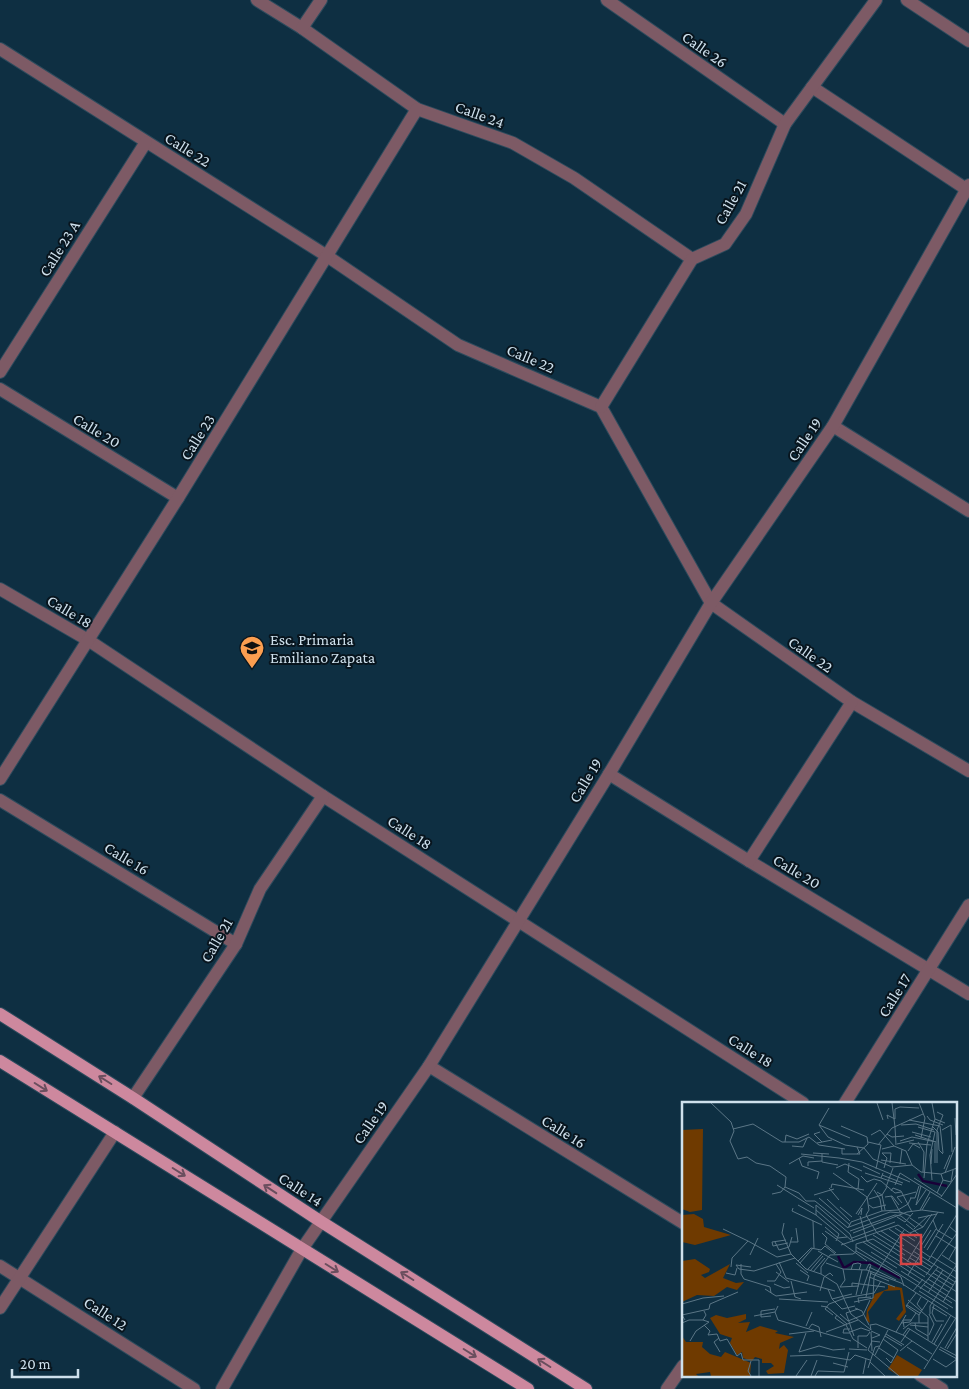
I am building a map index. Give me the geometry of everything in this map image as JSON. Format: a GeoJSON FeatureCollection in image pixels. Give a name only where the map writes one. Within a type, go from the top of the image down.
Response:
{"type":"FeatureCollection","features":[{"type":"Feature","properties":{"kind":"main road","name":"Calle 14"},"geometry":{"type":"LineString","coordinates":[[0,1014],[320,1221],[586,1389]]}},
{"type":"Feature","properties":{"kind":"main road"},"geometry":{"type":"LineString","coordinates":[[0,1061],[528,1389]]}},
{"type":"Feature","properties":{"kind":"street","name":"Calle 24"},"geometry":{"type":"LineString","coordinates":[[258,0],[302,28],[417,109],[512,143],[574,178],[692,259]]}},
{"type":"Feature","properties":{"kind":"street"},"geometry":{"type":"LineString","coordinates":[[302,28],[321,0]]}},
{"type":"Feature","properties":{"kind":"street","name":"Calle 26"},"geometry":{"type":"LineString","coordinates":[[607,0],[785,124]]}},
{"type":"Feature","properties":{"kind":"street","name":"Calle 21"},"geometry":{"type":"LineString","coordinates":[[692,259],[725,244],[746,214],[785,124],[876,0]]}},
{"type":"Feature","properties":{"kind":"street"},"geometry":{"type":"LineString","coordinates":[[907,0],[969,41]]}},
{"type":"Feature","properties":{"kind":"street","name":"Calle 22"},"geometry":{"type":"LineString","coordinates":[[0,49],[327,256],[458,345],[601,407],[711,604],[852,702],[969,771]]}},
{"type":"Feature","properties":{"kind":"street"},"geometry":{"type":"LineString","coordinates":[[812,87],[968,187]]}},
{"type":"Feature","properties":{"kind":"street","name":"Calle 23"},"geometry":{"type":"LineString","coordinates":[[0,779],[178,498],[417,109]]}},
{"type":"Feature","properties":{"kind":"street","name":"Calle 23 A"},"geometry":{"type":"LineString","coordinates":[[0,372],[146,142]]}},
{"type":"Feature","properties":{"kind":"street","name":"Calle 19"},"geometry":{"type":"LineString","coordinates":[[222,1389],[302,1249],[429,1066],[711,604],[833,426],[968,187]]}},
{"type":"Feature","properties":{"kind":"street"},"geometry":{"type":"LineString","coordinates":[[601,407],[692,259]]}},
{"type":"Feature","properties":{"kind":"street","name":"Calle 20"},"geometry":{"type":"LineString","coordinates":[[0,389],[178,498]]}},
{"type":"Feature","properties":{"kind":"street"},"geometry":{"type":"LineString","coordinates":[[833,426],[969,511]]}},
{"type":"Feature","properties":{"kind":"street","name":"Calle 18"},"geometry":{"type":"LineString","coordinates":[[0,588],[88,640],[323,796],[801,1102]]}},
{"type":"Feature","properties":{"kind":"street"},"geometry":{"type":"LineString","coordinates":[[749,861],[852,702]]}},
{"type":"Feature","properties":{"kind":"street","name":"Calle 20"},"geometry":{"type":"LineString","coordinates":[[608,774],[969,994]]}},
{"type":"Feature","properties":{"kind":"street","name":"Calle 21"},"geometry":{"type":"LineString","coordinates":[[132,1098],[236,944],[260,889],[323,796]]}},
{"type":"Feature","properties":{"kind":"street","name":"Calle 16"},"geometry":{"type":"LineString","coordinates":[[0,800],[236,944]]}},
{"type":"Feature","properties":{"kind":"street","name":"Calle 17"},"geometry":{"type":"LineString","coordinates":[[846,1102],[969,904]]}},
{"type":"Feature","properties":{"kind":"street","name":"Calle 16"},"geometry":{"type":"LineString","coordinates":[[429,1066],[682,1222]]}},
{"type":"Feature","properties":{"kind":"street"},"geometry":{"type":"LineString","coordinates":[[0,1308],[115,1132]]}},
{"type":"Feature","properties":{"kind":"street"},"geometry":{"type":"LineString","coordinates":[[956,1196],[969,1204]]}},
{"type":"Feature","properties":{"kind":"street","name":"Calle 12"},"geometry":{"type":"LineString","coordinates":[[0,1266],[194,1389]]}},
{"type":"Feature","properties":{"kind":"street"},"geometry":{"type":"LineString","coordinates":[[667,1389],[682,1367]]}},
{"type":"Feature","properties":{"kind":"street"},"geometry":{"type":"LineString","coordinates":[[922,1376],[942,1389]]}},
{"type":"Feature","properties":{"kind":"place","name":"Esc. Primaria Emiliano Zapata"},"geometry":{"type":"Point","coordinates":[252,669]}}]}
